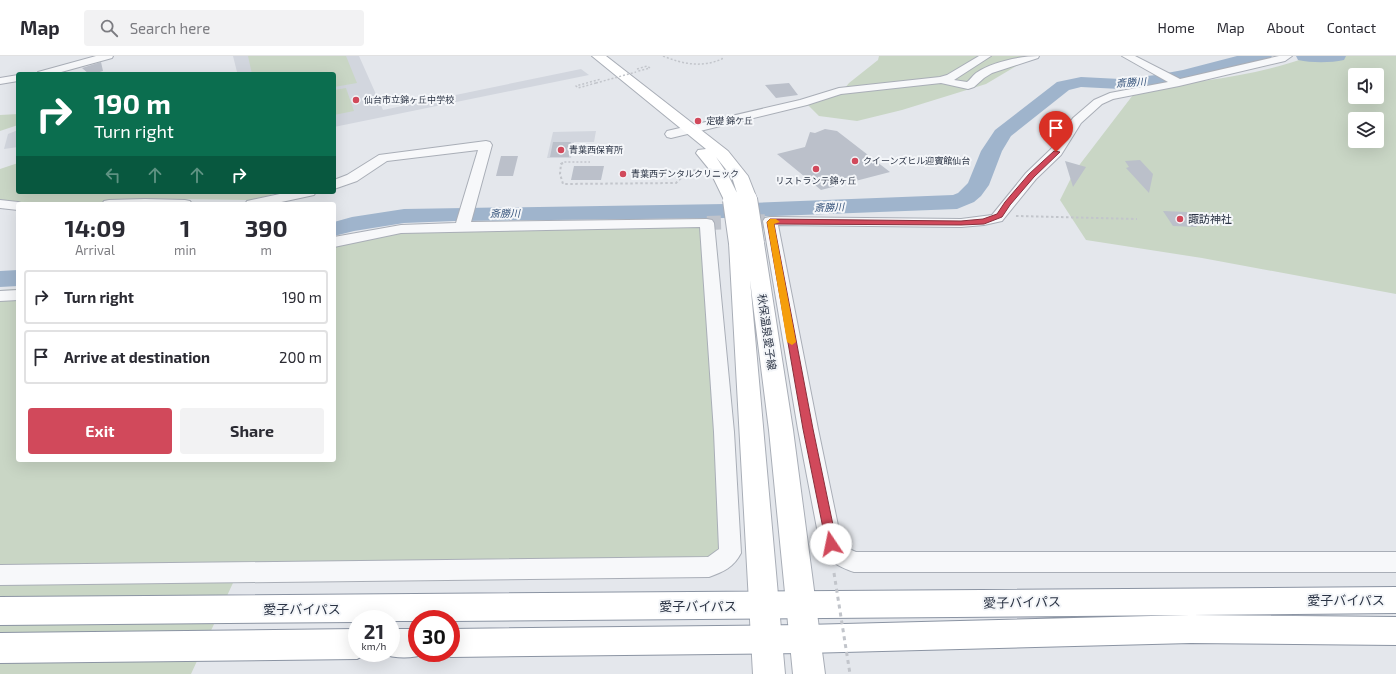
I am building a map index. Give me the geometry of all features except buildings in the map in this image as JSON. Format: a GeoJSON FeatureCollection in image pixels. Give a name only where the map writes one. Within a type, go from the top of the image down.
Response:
{"type":"FeatureCollection","features":[{"type":"Feature","properties":{"kind":"main road","name":"秋保温泉愛子線"},"geometry":{"type":"LineString","coordinates":[[583,56],[681,131]]}},
{"type":"Feature","properties":{"kind":"main road","name":"秋保温泉愛子線"},"geometry":{"type":"LineString","coordinates":[[598,56],[709,158],[725,183],[740,199],[746,243],[781,430],[809,674]]}},
{"type":"Feature","properties":{"kind":"main road","name":"秋保温泉愛子線"},"geometry":{"type":"LineString","coordinates":[[746,243],[752,431],[769,674]]}},
{"type":"Feature","properties":{"kind":"main road","name":"愛子バイパス"},"geometry":{"type":"LineString","coordinates":[[0,612],[1396,600]]}},
{"type":"Feature","properties":{"kind":"main road"},"geometry":{"type":"LineString","coordinates":[[460,643],[805,639],[1191,629],[1396,631]]}},
{"type":"Feature","properties":{"kind":"main road"},"geometry":{"type":"LineString","coordinates":[[0,648],[348,644]]}},
{"type":"Feature","properties":{"kind":"street"},"geometry":{"type":"LineString","coordinates":[[49,72],[108,56]]}},
{"type":"Feature","properties":{"kind":"street"},"geometry":{"type":"LineString","coordinates":[[681,131],[803,103],[839,91],[941,80],[951,77],[986,56]]}},
{"type":"Feature","properties":{"kind":"street"},"geometry":{"type":"LineString","coordinates":[[941,80],[968,86],[972,85],[980,74],[1034,56]]}},
{"type":"Feature","properties":{"kind":"street"},"geometry":{"type":"LineString","coordinates":[[1127,56],[1173,80]]}},
{"type":"Feature","properties":{"kind":"street"},"geometry":{"type":"LineString","coordinates":[[1285,57],[1173,80],[1110,96],[1098,102],[1077,120],[1056,152],[1031,176],[1007,204],[999,216],[984,221],[961,223],[770,222],[831,544],[841,556],[854,562],[1396,562]]}},
{"type":"Feature","properties":{"kind":"street"},"geometry":{"type":"LineString","coordinates":[[0,81],[16,78]]}},
{"type":"Feature","properties":{"kind":"street"},"geometry":{"type":"LineString","coordinates":[[336,184],[352,178],[384,158],[486,145],[469,206],[462,225]]}},
{"type":"Feature","properties":{"kind":"street"},"geometry":{"type":"LineString","coordinates":[[262,202],[300,194]]}},
{"type":"Feature","properties":{"kind":"street"},"geometry":{"type":"LineString","coordinates":[[0,204],[16,206]]}},
{"type":"Feature","properties":{"kind":"street"},"geometry":{"type":"LineString","coordinates":[[0,575],[709,567],[721,562],[730,553],[724,432],[707,223],[462,225],[401,229],[336,242]]}},
{"type":"Feature","properties":{"kind":"street"},"geometry":{"type":"LineString","coordinates":[[0,296],[16,295]]}},
{"type":"Feature","properties":{"kind":"street"},"geometry":{"type":"LineString","coordinates":[[781,430],[808,429]]}},
{"type":"Feature","properties":{"kind":"street"},"geometry":{"type":"LineString","coordinates":[[724,432],[752,431]]}},
{"type":"Feature","properties":{"kind":"path"},"geometry":{"type":"LineString","coordinates":[[663,56],[680,62],[702,66],[712,65],[722,59],[723,56]]}},
{"type":"Feature","properties":{"kind":"path"},"geometry":{"type":"LineString","coordinates":[[601,79],[576,86],[578,88],[650,68],[647,66],[631,71]]}},
{"type":"Feature","properties":{"kind":"path"},"geometry":{"type":"LineString","coordinates":[[590,162],[564,162],[561,164],[560,174],[563,184],[676,183],[684,176],[684,171],[706,169]]}},
{"type":"Feature","properties":{"kind":"path"},"geometry":{"type":"LineString","coordinates":[[999,216],[1137,219]]}},
{"type":"Feature","properties":{"kind":"path"},"geometry":{"type":"LineString","coordinates":[[834,573],[850,674]]}},
{"type":"Feature","properties":{"kind":"shaded area","name":"仙台市立錦ヶ丘中学校"},"geometry":{"type":"Polygon","coordinates":[[[233,56],[359,56],[383,110],[581,69],[589,75],[336,127],[336,72],[237,72],[233,56]]]}},
{"type":"Feature","properties":{"kind":"shaded area"},"geometry":{"type":"Polygon","coordinates":[[[16,131],[16,147],[4,149],[8,134],[16,131]]]}},
{"type":"Feature","properties":{"kind":"shaded area","name":"青葉西保育所"},"geometry":{"type":"Polygon","coordinates":[[[596,131],[594,142],[574,142],[571,158],[547,158],[553,132],[596,131]]]}},
{"type":"Feature","properties":{"kind":"green space"},"geometry":{"type":"Polygon","coordinates":[[[248,56],[346,56],[357,83],[336,87],[336,72],[252,72],[248,56]]]}},
{"type":"Feature","properties":{"kind":"green space"},"geometry":{"type":"Polygon","coordinates":[[[879,56],[1033,56],[986,84],[902,110],[857,121],[819,116],[808,105],[813,100],[839,95],[849,83],[878,60],[879,56]]]}},
{"type":"Feature","properties":{"kind":"green space"},"geometry":{"type":"Polygon","coordinates":[[[1311,56],[1396,56],[1396,294],[1202,258],[1086,240],[1060,200],[1074,172],[1136,91],[1224,78],[1268,69],[1311,56]]]}},
{"type":"Feature","properties":{"kind":"green space"},"geometry":{"type":"Polygon","coordinates":[[[346,88],[354,111],[336,115],[336,90],[346,88]]]}},
{"type":"Feature","properties":{"kind":"green space"},"geometry":{"type":"Polygon","coordinates":[[[16,114],[16,126],[0,131],[0,115],[16,114]]]}},
{"type":"Feature","properties":{"kind":"green space"},"geometry":{"type":"Polygon","coordinates":[[[16,164],[16,194],[274,194],[251,200],[181,199],[103,202],[0,201],[0,169],[16,164]]]}},
{"type":"Feature","properties":{"kind":"green space"},"geometry":{"type":"Polygon","coordinates":[[[707,223],[721,562],[238,572],[191,674],[0,674],[0,290],[16,289],[16,462],[336,462],[336,239],[407,226],[707,223]]]}},
{"type":"Feature","properties":{"kind":"waterway","name":"斎勝川"},"geometry":{"type":"LineString","coordinates":[[336,228],[352,224],[404,216],[455,214],[725,211],[957,202],[973,192],[978,185],[996,142],[1003,133],[1063,86],[1081,82],[1120,84],[1156,80],[1185,75],[1222,64],[1264,56]]}},
{"type":"Feature","properties":{"kind":"waterway","name":"斎勝川"},"geometry":{"type":"LineString","coordinates":[[1304,56],[1338,56]]}},
{"type":"Feature","properties":{"kind":"waterway","name":"斎勝川"},"geometry":{"type":"LineString","coordinates":[[0,279],[16,278]]}},
{"type":"Feature","properties":{"kind":"tunnel"},"geometry":{"type":"LineString","coordinates":[[707,223],[770,221]]}},
{"type":"Feature","properties":{"kind":"slow traffic"},"geometry":{"type":"LineString","coordinates":[[776,222],[770,222],[792,342]]}},
{"type":"Feature","properties":{"kind":"place","name":"仙台市立錦ヶ丘中学校"},"geometry":{"type":"Point","coordinates":[356,100]}},
{"type":"Feature","properties":{"kind":"place","name":"定礎 錦ケ丘"},"geometry":{"type":"Point","coordinates":[698,121]}},
{"type":"Feature","properties":{"kind":"place","name":"青葉西保育所"},"geometry":{"type":"Point","coordinates":[561,150]}},
{"type":"Feature","properties":{"kind":"place","name":"クイーンズヒル迎賓館仙台"},"geometry":{"type":"Point","coordinates":[855,161]}},
{"type":"Feature","properties":{"kind":"place","name":"リストランテ錦ヶ丘"},"geometry":{"type":"Point","coordinates":[816,169]}},
{"type":"Feature","properties":{"kind":"place","name":"青葉西デンタルクリニック"},"geometry":{"type":"Point","coordinates":[623,174]}},
{"type":"Feature","properties":{"kind":"place","name":"諏訪神社"},"geometry":{"type":"Point","coordinates":[1180,219]}},
{"type":"Feature","properties":{"kind":"route"},"geometry":{"type":"LineString","coordinates":[[831,544],[770,222],[961,223],[997,218],[1031,176],[1056,152]]}}]}
